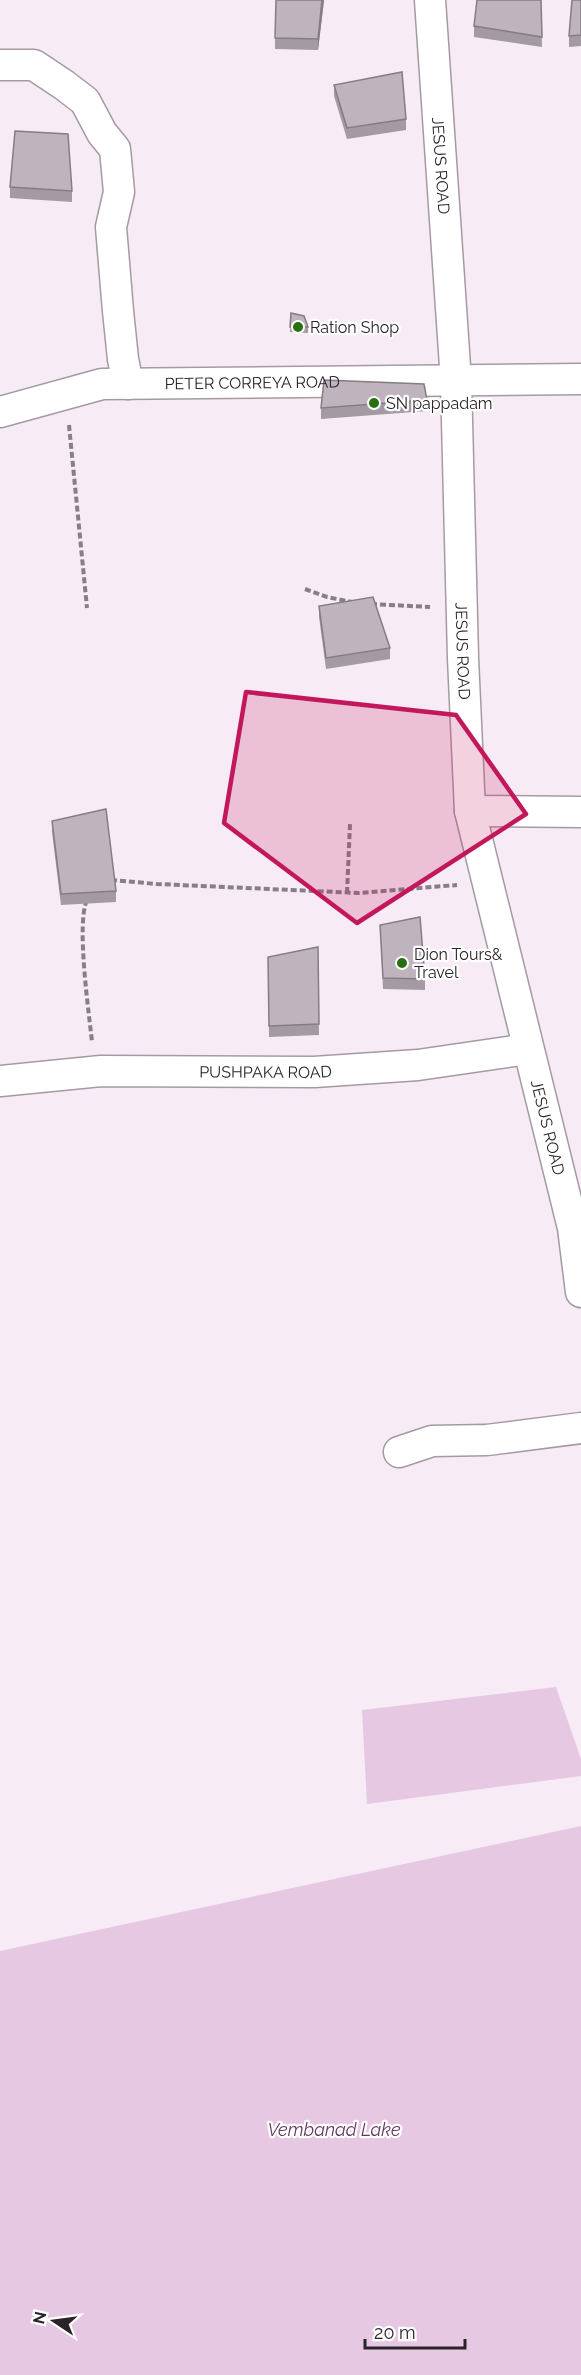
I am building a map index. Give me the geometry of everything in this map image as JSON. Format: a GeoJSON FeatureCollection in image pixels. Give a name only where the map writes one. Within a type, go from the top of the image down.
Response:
{"type":"FeatureCollection","features":[{"type":"Feature","properties":{"kind":"street","name":"JESUS ROAD"},"geometry":{"type":"LineString","coordinates":[[430,0],[456,381],[463,658],[470,811],[573,1228],[581,1292]]}},
{"type":"Feature","properties":{"kind":"street"},"geometry":{"type":"LineString","coordinates":[[0,65],[34,64],[64,85],[85,101],[102,133],[115,149],[119,192],[111,227],[123,359],[128,384]]}},
{"type":"Feature","properties":{"kind":"street","name":"PETER CORREYA ROAD"},"geometry":{"type":"LineString","coordinates":[[0,412],[102,384],[581,380]]}},
{"type":"Feature","properties":{"kind":"street"},"geometry":{"type":"LineString","coordinates":[[470,811],[581,812]]}},
{"type":"Feature","properties":{"kind":"street","name":"PUSHPAKA ROAD"},"geometry":{"type":"LineString","coordinates":[[0,1081],[94,1071],[314,1072],[418,1065],[528,1049]]}},
{"type":"Feature","properties":{"kind":"street"},"geometry":{"type":"LineString","coordinates":[[399,1452],[432,1442],[487,1440],[581,1428]]}},
{"type":"Feature","properties":{"kind":"path"},"geometry":{"type":"LineString","coordinates":[[66,395],[87,608]]}},
{"type":"Feature","properties":{"kind":"path"},"geometry":{"type":"LineString","coordinates":[[305,589],[327,597],[360,603],[419,606],[463,612]]}},
{"type":"Feature","properties":{"kind":"path"},"geometry":{"type":"LineString","coordinates":[[347,893],[350,824]]}},
{"type":"Feature","properties":{"kind":"path"},"geometry":{"type":"LineString","coordinates":[[104,882],[114,879],[157,884],[347,893],[461,884],[486,877]]}},
{"type":"Feature","properties":{"kind":"path"},"geometry":{"type":"LineString","coordinates":[[89,895],[85,904],[83,934],[94,1071]]}},
{"type":"Feature","properties":{"kind":"highlighted area"},"geometry":{"type":"Polygon","coordinates":[[[246,692],[456,715],[526,814],[357,923],[224,823],[246,692]]]}},
{"type":"Feature","properties":{"kind":"water"},"geometry":{"type":"Polygon","coordinates":[[[556,1687],[581,1759],[581,1776],[367,1804],[362,1710],[556,1687]]]}},
{"type":"Feature","properties":{"kind":"water","name":"Vembanad Lake"},"geometry":{"type":"Polygon","coordinates":[[[581,1826],[581,2375],[0,2375],[0,1951],[581,1826]]]}},
{"type":"Feature","properties":{"kind":"building"},"geometry":{"type":"Polygon","coordinates":[[[276,0],[322,0],[318,39],[275,38],[276,0]]]}},
{"type":"Feature","properties":{"kind":"building"},"geometry":{"type":"Polygon","coordinates":[[[477,0],[541,0],[542,37],[474,26],[477,0]]]}},
{"type":"Feature","properties":{"kind":"building"},"geometry":{"type":"Polygon","coordinates":[[[572,0],[581,0],[581,35],[569,36],[572,0]]]}},
{"type":"Feature","properties":{"kind":"building"},"geometry":{"type":"Polygon","coordinates":[[[402,72],[406,119],[347,128],[334,85],[402,72]]]}},
{"type":"Feature","properties":{"kind":"building"},"geometry":{"type":"Polygon","coordinates":[[[15,131],[68,134],[72,191],[10,187],[15,131]]]}},
{"type":"Feature","properties":{"kind":"building"},"geometry":{"type":"Polygon","coordinates":[[[291,313],[304,316],[308,327],[290,327],[291,313]]]}},
{"type":"Feature","properties":{"kind":"building"},"geometry":{"type":"Polygon","coordinates":[[[324,380],[424,384],[427,400],[321,408],[324,380]]]}},
{"type":"Feature","properties":{"kind":"building"},"geometry":{"type":"Polygon","coordinates":[[[373,597],[390,648],[326,658],[319,606],[373,597]]]}},
{"type":"Feature","properties":{"kind":"building"},"geometry":{"type":"Polygon","coordinates":[[[106,809],[116,891],[61,894],[52,821],[106,809]]]}},
{"type":"Feature","properties":{"kind":"building","name":"Dion Tours& Travel"},"geometry":{"type":"Polygon","coordinates":[[[420,917],[425,979],[383,978],[380,925],[420,917]]]}},
{"type":"Feature","properties":{"kind":"building"},"geometry":{"type":"Polygon","coordinates":[[[318,947],[319,1024],[269,1026],[268,957],[318,947]]]}},
{"type":"Feature","properties":{"kind":"place","name":"Ration Shop"},"geometry":{"type":"Point","coordinates":[298,327]}},
{"type":"Feature","properties":{"kind":"place","name":"SN pappadam"},"geometry":{"type":"Point","coordinates":[374,403]}},
{"type":"Feature","properties":{"kind":"place","name":"Dion Tours& Travel"},"geometry":{"type":"Point","coordinates":[402,963]}}]}
